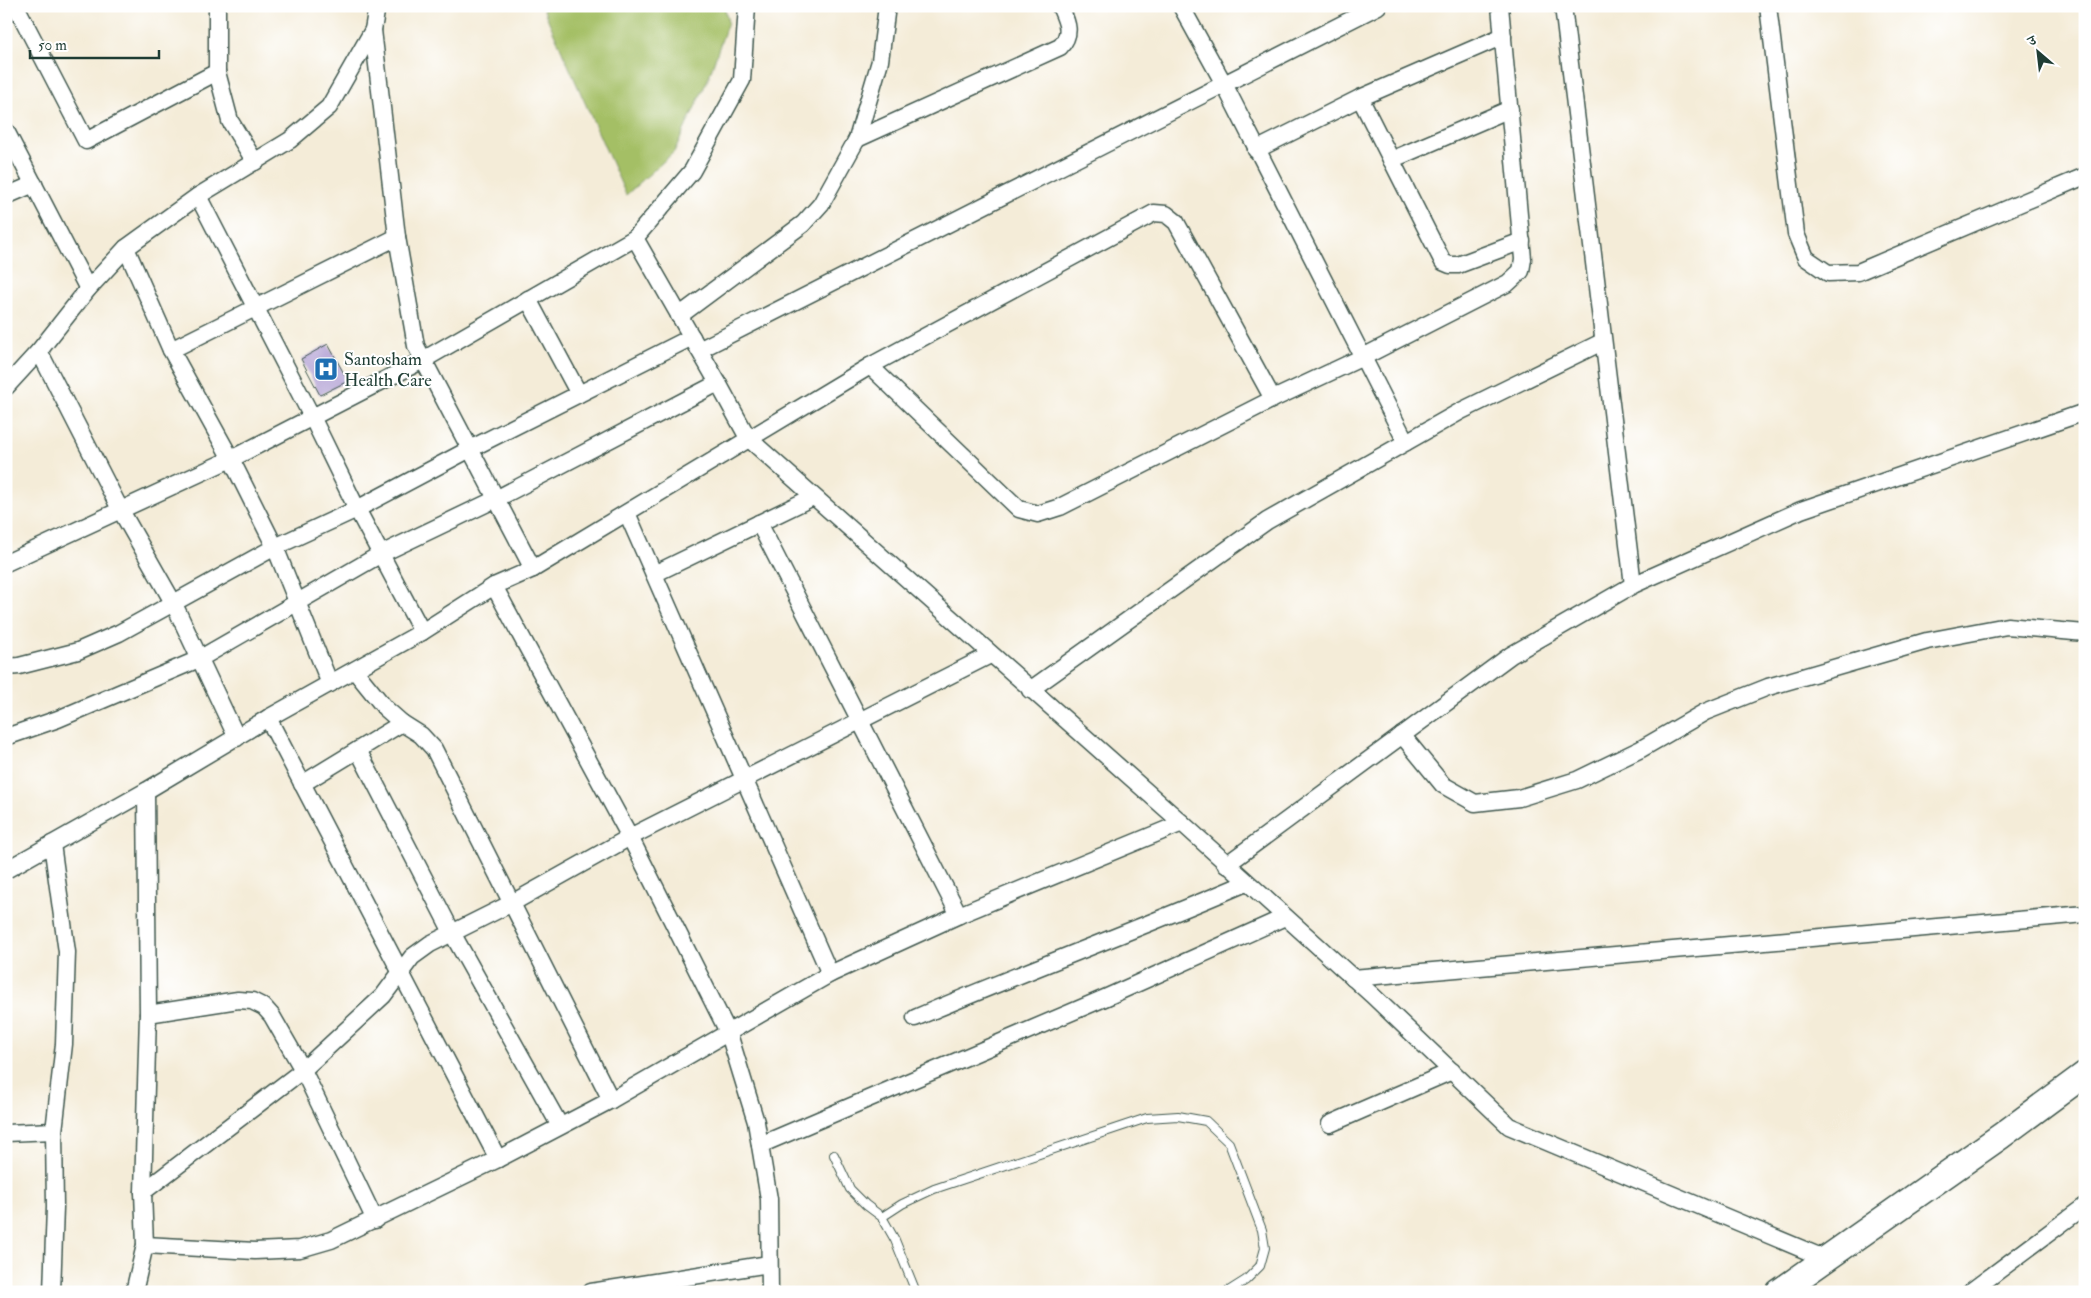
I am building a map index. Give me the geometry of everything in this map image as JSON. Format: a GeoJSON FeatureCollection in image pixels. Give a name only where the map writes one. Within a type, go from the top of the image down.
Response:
{"type":"FeatureCollection","features":[{"type":"Feature","properties":{"kind":"main road"},"geometry":{"type":"LineString","coordinates":[[1779,1292],[2002,1136],[2085,1074]]}},
{"type":"Feature","properties":{"kind":"street"},"geometry":{"type":"LineString","coordinates":[[16,6],[86,141],[217,72]]}},
{"type":"Feature","properties":{"kind":"street"},"geometry":{"type":"LineString","coordinates":[[218,6],[217,72],[230,122],[255,162]]}},
{"type":"Feature","properties":{"kind":"street"},"geometry":{"type":"LineString","coordinates":[[376,6],[373,30],[397,236],[416,346],[533,569]]}},
{"type":"Feature","properties":{"kind":"street"},"geometry":{"type":"LineString","coordinates":[[6,563],[230,459],[424,360],[635,238],[692,171],[742,80],[747,6]]}},
{"type":"Feature","properties":{"kind":"street"},"geometry":{"type":"LineString","coordinates":[[679,316],[803,224],[821,204],[857,138],[880,60],[886,6]]}},
{"type":"Feature","properties":{"kind":"street"},"geometry":{"type":"LineString","coordinates":[[857,138],[1060,47],[1066,41],[1068,32],[1068,24],[1060,6]]}},
{"type":"Feature","properties":{"kind":"street"},"geometry":{"type":"LineString","coordinates":[[1181,6],[1224,84],[1406,442]]}},
{"type":"Feature","properties":{"kind":"street"},"geometry":{"type":"LineString","coordinates":[[6,667],[19,666],[78,651],[120,633],[275,547],[357,509],[579,394],[695,343],[1224,84],[1378,6]]}},
{"type":"Feature","properties":{"kind":"street"},"geometry":{"type":"LineString","coordinates":[[870,366],[1019,509],[1038,514],[1060,507],[1508,283],[1521,271],[1522,242],[1500,6]]}},
{"type":"Feature","properties":{"kind":"street"},"geometry":{"type":"LineString","coordinates":[[1564,6],[1602,342],[1633,584]]}},
{"type":"Feature","properties":{"kind":"street"},"geometry":{"type":"LineString","coordinates":[[1768,6],[1796,234],[1806,258],[1828,273],[1858,272],[2085,176]]}},
{"type":"Feature","properties":{"kind":"street"},"geometry":{"type":"LineString","coordinates":[[6,387],[39,351],[88,289],[126,248],[198,196],[290,140],[329,107],[373,30]]}},
{"type":"Feature","properties":{"kind":"street"},"geometry":{"type":"LineString","coordinates":[[1256,150],[1360,98],[1503,36]]}},
{"type":"Feature","properties":{"kind":"street"},"geometry":{"type":"LineString","coordinates":[[1360,98],[1443,262],[1450,266],[1458,265],[1522,242]]}},
{"type":"Feature","properties":{"kind":"street"},"geometry":{"type":"LineString","coordinates":[[1391,160],[1510,109]]}},
{"type":"Feature","properties":{"kind":"street"},"geometry":{"type":"LineString","coordinates":[[6,131],[88,289]]}},
{"type":"Feature","properties":{"kind":"street"},"geometry":{"type":"LineString","coordinates":[[6,196],[34,184]]}},
{"type":"Feature","properties":{"kind":"street"},"geometry":{"type":"LineString","coordinates":[[198,196],[312,416],[357,509],[422,632]]}},
{"type":"Feature","properties":{"kind":"street"},"geometry":{"type":"LineString","coordinates":[[6,870],[146,791],[268,718],[355,671],[422,632],[494,586],[533,569],[870,366],[1154,213],[1166,214],[1176,222],[1273,399]]}},
{"type":"Feature","properties":{"kind":"street"},"geometry":{"type":"LineString","coordinates":[[171,350],[397,236]]}},
{"type":"Feature","properties":{"kind":"street"},"geometry":{"type":"LineString","coordinates":[[635,238],[748,438],[990,655],[1182,823],[1226,865],[1353,978],[1509,1126],[1826,1259]]}},
{"type":"Feature","properties":{"kind":"street"},"geometry":{"type":"LineString","coordinates":[[126,248],[171,350],[275,547],[330,684]]}},
{"type":"Feature","properties":{"kind":"street"},"geometry":{"type":"LineString","coordinates":[[528,299],[579,394]]}},
{"type":"Feature","properties":{"kind":"street"},"geometry":{"type":"LineString","coordinates":[[1030,690],[1267,521],[1461,411],[1602,342]]}},
{"type":"Feature","properties":{"kind":"street"},"geometry":{"type":"LineString","coordinates":[[39,351],[120,509],[174,604],[237,738]]}},
{"type":"Feature","properties":{"kind":"street"},"geometry":{"type":"LineString","coordinates":[[6,737],[58,719],[200,659],[381,554],[496,499],[718,383]]}},
{"type":"Feature","properties":{"kind":"street"},"geometry":{"type":"LineString","coordinates":[[1226,865],[1511,655],[1633,584],[1801,510],[2085,412]]}},
{"type":"Feature","properties":{"kind":"street"},"geometry":{"type":"LineString","coordinates":[[654,574],[814,497]]}},
{"type":"Feature","properties":{"kind":"street"},"geometry":{"type":"LineString","coordinates":[[627,513],[830,974]]}},
{"type":"Feature","properties":{"kind":"street"},"geometry":{"type":"LineString","coordinates":[[759,523],[959,915]]}},
{"type":"Feature","properties":{"kind":"street"},"geometry":{"type":"LineString","coordinates":[[494,586],[630,837],[728,1034],[756,1122],[769,1199],[770,1292]]}},
{"type":"Feature","properties":{"kind":"street"},"geometry":{"type":"LineString","coordinates":[[1402,735],[1443,785],[1475,803],[1519,798],[1577,780],[1641,749],[1705,712],[1768,687],[1927,641],[2007,626],[2085,633]]}},
{"type":"Feature","properties":{"kind":"street"},"geometry":{"type":"LineString","coordinates":[[143,1192],[303,1070],[383,996],[412,957],[430,944],[512,903],[630,837],[990,655]]}},
{"type":"Feature","properties":{"kind":"street"},"geometry":{"type":"LineString","coordinates":[[355,671],[385,708],[402,723],[421,735],[434,749],[611,1100]]}},
{"type":"Feature","properties":{"kind":"street"},"geometry":{"type":"LineString","coordinates":[[268,718],[498,1159]]}},
{"type":"Feature","properties":{"kind":"street"},"geometry":{"type":"LineString","coordinates":[[302,784],[402,723]]}},
{"type":"Feature","properties":{"kind":"street"},"geometry":{"type":"LineString","coordinates":[[358,750],[453,933],[560,1126]]}},
{"type":"Feature","properties":{"kind":"street"},"geometry":{"type":"LineString","coordinates":[[134,1292],[145,1245],[143,1192],[148,1014],[146,791]]}},
{"type":"Feature","properties":{"kind":"street"},"geometry":{"type":"LineString","coordinates":[[145,1245],[255,1251],[300,1249],[331,1240],[498,1159],[611,1100],[830,974],[959,915],[1182,823]]}},
{"type":"Feature","properties":{"kind":"street"},"geometry":{"type":"LineString","coordinates":[[52,844],[67,952],[64,1044],[54,1130],[55,1208],[52,1292]]}},
{"type":"Feature","properties":{"kind":"street"},"geometry":{"type":"LineString","coordinates":[[915,1018],[1012,976],[1153,923],[1246,883]]}},
{"type":"Feature","properties":{"kind":"street"},"geometry":{"type":"LineString","coordinates":[[1353,978],[2085,914]]}},
{"type":"Feature","properties":{"kind":"street"},"geometry":{"type":"LineString","coordinates":[[760,1145],[1107,998],[1285,917]]}},
{"type":"Feature","properties":{"kind":"street"},"geometry":{"type":"LineString","coordinates":[[148,1014],[238,1000],[252,1001],[264,1007],[272,1016],[303,1070],[375,1220]]}},
{"type":"Feature","properties":{"kind":"street"},"geometry":{"type":"LineString","coordinates":[[1330,1124],[1452,1071]]}},
{"type":"Feature","properties":{"kind":"street"},"geometry":{"type":"LineString","coordinates":[[6,1133],[54,1130]]}},
{"type":"Feature","properties":{"kind":"street"},"geometry":{"type":"LineString","coordinates":[[1970,1292],[2085,1206]]}},
{"type":"Feature","properties":{"kind":"street"},"geometry":{"type":"LineString","coordinates":[[591,1292],[769,1264]]}},
{"type":"Feature","properties":{"kind":"lane"},"geometry":{"type":"LineString","coordinates":[[882,1218],[902,1204],[934,1189],[1147,1118],[1178,1116],[1206,1121],[1229,1143],[1262,1230],[1265,1248],[1260,1266],[1246,1280],[1227,1292]]}},
{"type":"Feature","properties":{"kind":"lane"},"geometry":{"type":"LineString","coordinates":[[834,1155],[850,1189],[882,1218],[896,1240],[916,1292]]}},
{"type":"Feature","properties":{"kind":"green space"},"geometry":{"type":"Polygon","coordinates":[[[542,6],[724,6],[728,22],[708,79],[674,152],[626,195],[542,6]]]}},
{"type":"Feature","properties":{"kind":"building"},"geometry":{"type":"Polygon","coordinates":[[[328,344],[348,381],[320,395],[301,359],[328,344]]]}},
{"type":"Feature","properties":{"kind":"place","name":"Santosham Health Care"},"geometry":{"type":"Point","coordinates":[326,369]}}]}
